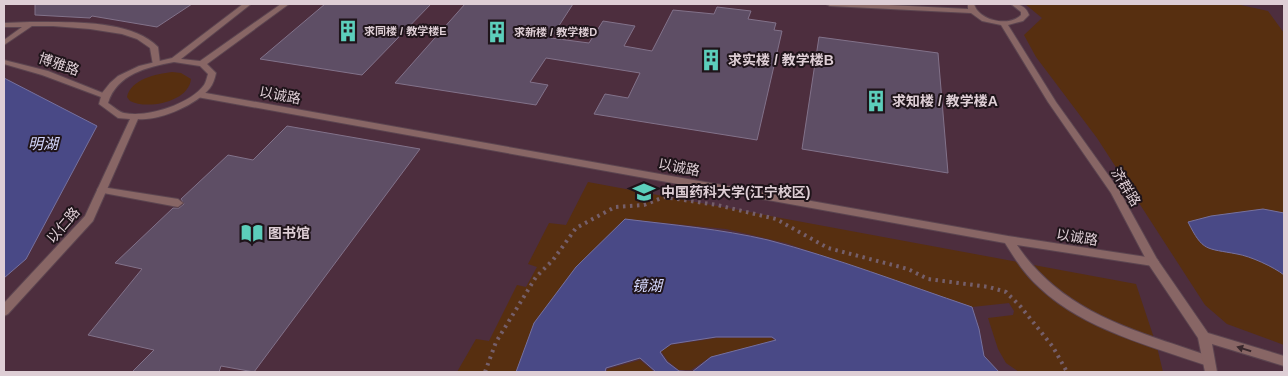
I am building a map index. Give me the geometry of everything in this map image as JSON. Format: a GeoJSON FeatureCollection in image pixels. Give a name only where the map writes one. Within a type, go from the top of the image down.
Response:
{"type":"FeatureCollection","features":[{"type":"Feature","properties":{"kind":"street"},"geometry":{"type":"LineString","coordinates":[[174,60],[247,4]]}},
{"type":"Feature","properties":{"kind":"street"},"geometry":{"type":"LineString","coordinates":[[202,63],[286,4]]}},
{"type":"Feature","properties":{"kind":"street"},"geometry":{"type":"LineString","coordinates":[[830,4],[971,8],[984,19],[1003,24],[1019,22],[1025,16],[1024,11],[1014,4]]}},
{"type":"Feature","properties":{"kind":"street"},"geometry":{"type":"LineString","coordinates":[[4,25],[30,24],[85,27],[138,36],[154,47],[156,63]]}},
{"type":"Feature","properties":{"kind":"street"},"geometry":{"type":"LineString","coordinates":[[4,42],[30,24]]}},
{"type":"Feature","properties":{"kind":"street","name":"济群路"},"geometry":{"type":"LineString","coordinates":[[1003,24],[1052,102],[1115,192],[1153,262],[1204,337],[1210,367]]}},
{"type":"Feature","properties":{"kind":"street"},"geometry":{"type":"LineString","coordinates":[[174,60],[190,60],[202,63],[210,68],[213,76],[209,85],[200,95],[170,110],[135,117],[119,115],[108,111],[103,104],[104,95],[111,85],[124,76],[156,63],[174,60]]}},
{"type":"Feature","properties":{"kind":"street","name":"博雅路"},"geometry":{"type":"LineString","coordinates":[[4,62],[45,72],[104,95]]}},
{"type":"Feature","properties":{"kind":"street","name":"以诚路"},"geometry":{"type":"LineString","coordinates":[[200,95],[1008,240],[1153,262]]}},
{"type":"Feature","properties":{"kind":"street","name":"以仁路"},"geometry":{"type":"LineString","coordinates":[[4,311],[89,218],[135,117]]}},
{"type":"Feature","properties":{"kind":"street"},"geometry":{"type":"LineString","coordinates":[[102,190],[178,203]]}},
{"type":"Feature","properties":{"kind":"street"},"geometry":{"type":"LineString","coordinates":[[1008,240],[1029,270],[1050,289],[1076,307],[1099,320],[1210,367]]}},
{"type":"Feature","properties":{"kind":"street"},"geometry":{"type":"LineString","coordinates":[[1204,337],[1284,361]]}},
{"type":"Feature","properties":{"kind":"path"},"geometry":{"type":"LineString","coordinates":[[485,372],[496,342],[536,277],[553,260],[576,228],[615,207],[644,205],[664,197],[717,205],[776,219],[828,248],[908,268],[928,279],[989,287],[1006,292],[1022,307],[1053,347],[1067,372]]}},
{"type":"Feature","properties":{"kind":"shaded area","name":"中国药科大学(江宁校区)"},"geometry":{"type":"Polygon","coordinates":[[[4,4],[1281,4],[1284,12],[1284,372],[4,372],[4,4]]]}},
{"type":"Feature","properties":{"kind":"shaded area"},"geometry":{"type":"Polygon","coordinates":[[[1025,4],[1236,4],[1268,11],[1284,33],[1284,345],[1227,324],[1205,305],[1097,138],[1036,57],[1024,35],[1042,18],[1025,4]]]}},
{"type":"Feature","properties":{"kind":"shaded area"},"geometry":{"type":"Polygon","coordinates":[[[172,72],[181,73],[191,79],[189,87],[175,98],[166,102],[146,105],[137,104],[130,101],[127,97],[133,86],[139,82],[152,76],[172,72]]]}},
{"type":"Feature","properties":{"kind":"shaded area"},"geometry":{"type":"Polygon","coordinates":[[[588,182],[1136,284],[1157,347],[1163,372],[1019,372],[1006,363],[998,349],[988,318],[1013,315],[1014,311],[1009,303],[972,307],[786,243],[726,229],[625,219],[576,267],[534,323],[516,372],[457,372],[476,339],[489,341],[517,285],[526,287],[537,267],[528,264],[549,223],[566,225],[588,182]]]}},
{"type":"Feature","properties":{"kind":"shaded area"},"geometry":{"type":"Polygon","coordinates":[[[717,338],[771,338],[774,340],[710,357],[691,370],[679,370],[668,361],[661,351],[671,345],[717,338]]]}},
{"type":"Feature","properties":{"kind":"shaded area"},"geometry":{"type":"Polygon","coordinates":[[[640,360],[654,372],[606,372],[608,369],[640,360]]]}},
{"type":"Feature","properties":{"kind":"water","name":"明湖"},"geometry":{"type":"Polygon","coordinates":[[[4,78],[97,126],[26,259],[4,278],[4,78]]]}},
{"type":"Feature","properties":{"kind":"water"},"geometry":{"type":"Polygon","coordinates":[[[1263,209],[1284,213],[1284,275],[1268,265],[1248,257],[1206,247],[1198,239],[1188,222],[1211,216],[1263,209]]]}},
{"type":"Feature","properties":{"kind":"water","name":"镜湖"},"geometry":{"type":"Polygon","coordinates":[[[625,219],[715,230],[768,240],[845,263],[972,307],[979,329],[984,356],[999,372],[692,372],[656,372],[640,358],[606,368],[605,372],[516,372],[534,323],[576,267],[625,219]],[[716,337],[671,344],[660,352],[667,362],[679,371],[692,372],[711,357],[776,340],[772,337],[716,337]]]}},
{"type":"Feature","properties":{"kind":"building"},"geometry":{"type":"Polygon","coordinates":[[[35,4],[192,4],[157,27],[92,16],[90,18],[35,15],[35,4]]]}},
{"type":"Feature","properties":{"kind":"building","name":"求同楼 / 教学楼E"},"geometry":{"type":"Polygon","coordinates":[[[325,4],[431,4],[362,75],[260,59],[325,4]]]}},
{"type":"Feature","properties":{"kind":"building"},"geometry":{"type":"Polygon","coordinates":[[[465,4],[573,4],[551,38],[589,43],[603,21],[635,26],[624,46],[652,51],[673,10],[714,14],[717,7],[751,11],[748,19],[776,23],[774,30],[782,31],[757,140],[594,114],[605,94],[628,98],[640,73],[546,58],[530,82],[548,85],[536,105],[395,83],[465,4]]]}},
{"type":"Feature","properties":{"kind":"building","name":"求知楼 / 教学楼A"},"geometry":{"type":"Polygon","coordinates":[[[819,37],[938,53],[948,173],[802,149],[819,37]]]}},
{"type":"Feature","properties":{"kind":"building","name":"图书馆"},"geometry":{"type":"Polygon","coordinates":[[[287,126],[420,149],[254,372],[221,366],[219,372],[132,372],[154,350],[88,335],[142,269],[115,263],[173,208],[179,208],[184,204],[181,199],[228,155],[253,160],[287,126]]]}},
{"type":"Feature","properties":{"kind":"place","name":"求同楼 / 教学楼E"},"geometry":{"type":"Point","coordinates":[348,31]}},
{"type":"Feature","properties":{"kind":"place","name":"求新楼 / 教学楼D"},"geometry":{"type":"Point","coordinates":[497,32]}},
{"type":"Feature","properties":{"kind":"place","name":"求实楼 / 教学楼B"},"geometry":{"type":"Point","coordinates":[711,60]}},
{"type":"Feature","properties":{"kind":"place","name":"求知楼 / 教学楼A"},"geometry":{"type":"Point","coordinates":[876,101]}},
{"type":"Feature","properties":{"kind":"place","name":"中国药科大学(江宁校区)"},"geometry":{"type":"Point","coordinates":[644,192]}},
{"type":"Feature","properties":{"kind":"place","name":"图书馆"},"geometry":{"type":"Point","coordinates":[252,233]}}]}
